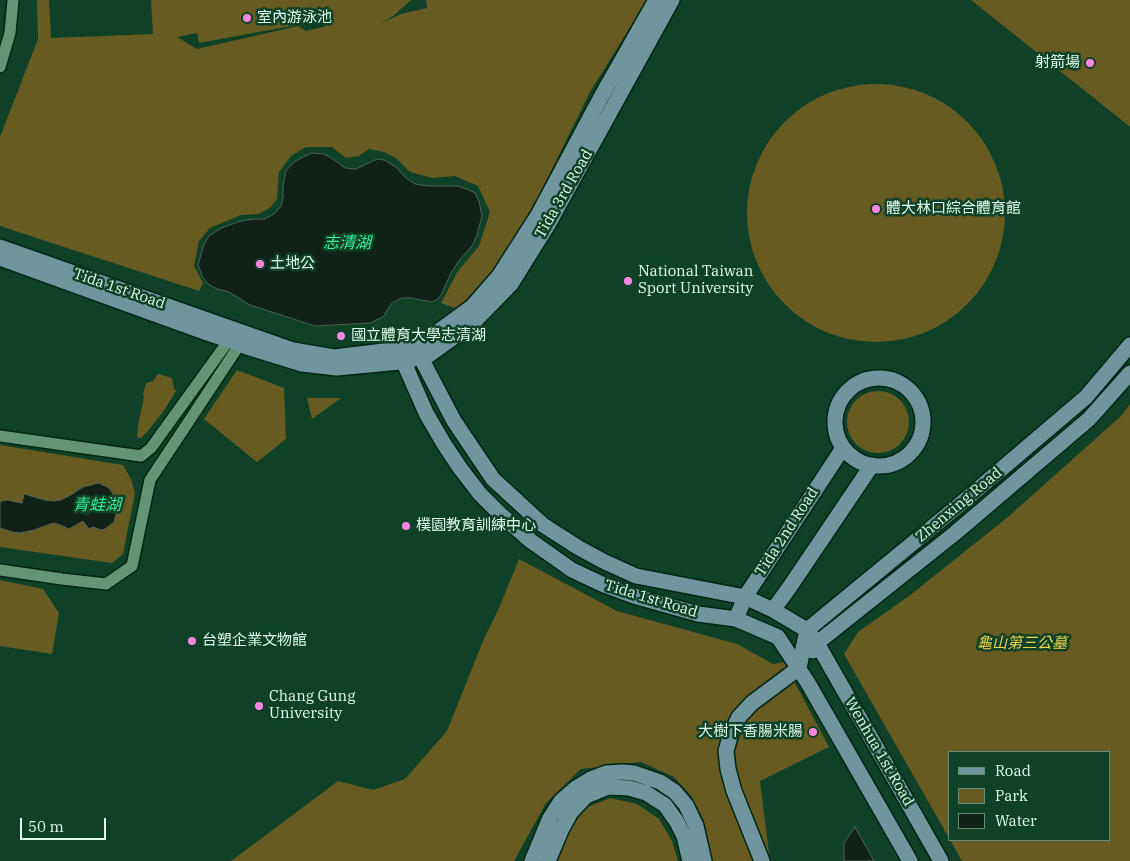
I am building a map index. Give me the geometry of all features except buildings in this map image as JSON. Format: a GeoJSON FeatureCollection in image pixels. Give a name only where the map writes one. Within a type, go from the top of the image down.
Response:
{"type":"FeatureCollection","features":[{"type":"Feature","properties":{"kind":"street"},"geometry":{"type":"LineString","coordinates":[[0,67],[10,33],[13,0]]}},
{"type":"Feature","properties":{"kind":"street","name":"Tida 3rd Road"},"geometry":{"type":"LineString","coordinates":[[419,354],[473,306],[499,276],[538,215],[656,0]]}},
{"type":"Feature","properties":{"kind":"street","name":"Tida 3rd Road"},"geometry":{"type":"LineString","coordinates":[[419,354],[471,325],[511,284],[549,223],[672,0]]}},
{"type":"Feature","properties":{"kind":"street","name":"Tida 1st Road"},"geometry":{"type":"LineString","coordinates":[[0,247],[236,338],[258,351],[302,364],[337,368],[400,355],[419,354],[454,421],[493,479],[543,525],[579,548],[636,576],[745,597],[773,610],[807,630],[817,642]]}},
{"type":"Feature","properties":{"kind":"street","name":"Tida 1st Road"},"geometry":{"type":"LineString","coordinates":[[0,258],[207,333],[236,338]]}},
{"type":"Feature","properties":{"kind":"street"},"geometry":{"type":"LineString","coordinates":[[0,436],[141,456],[151,448],[236,338]]}},
{"type":"Feature","properties":{"kind":"street"},"geometry":{"type":"LineString","coordinates":[[0,570],[62,580],[106,584],[132,566],[150,480],[236,338]]}},
{"type":"Feature","properties":{"kind":"street","name":"Zhenxing Road"},"geometry":{"type":"LineString","coordinates":[[807,630],[950,513],[1086,397],[1130,345]]}},
{"type":"Feature","properties":{"kind":"street","name":"Tida 1st Road"},"geometry":{"type":"LineString","coordinates":[[400,355],[426,413],[460,468],[480,494],[531,541],[572,570],[604,585],[634,596],[698,614],[736,619],[778,637],[801,671]]}},
{"type":"Feature","properties":{"kind":"street","name":"Zhenxing Road"},"geometry":{"type":"LineString","coordinates":[[801,671],[817,642],[954,534],[1089,419],[1130,373]]}},
{"type":"Feature","properties":{"kind":"street"},"geometry":{"type":"LineString","coordinates":[[873,378],[887,378],[901,383],[912,392],[920,405],[923,419],[922,432],[908,454],[897,461],[885,465],[872,465],[861,462],[843,448],[836,434],[835,419],[838,404],[847,391],[859,382],[873,378]]}},
{"type":"Feature","properties":{"kind":"street","name":"Tida 2nd Road"},"geometry":{"type":"LineString","coordinates":[[736,619],[745,597],[843,448]]}},
{"type":"Feature","properties":{"kind":"street"},"geometry":{"type":"LineString","coordinates":[[773,610],[872,465]]}},
{"type":"Feature","properties":{"kind":"street"},"geometry":{"type":"LineString","coordinates":[[770,861],[742,790],[736,770],[734,751],[740,729],[755,710],[801,671],[807,630]]}},
{"type":"Feature","properties":{"kind":"street","name":"Wenhua 1st Road"},"geometry":{"type":"LineString","coordinates":[[817,642],[941,861]]}},
{"type":"Feature","properties":{"kind":"street"},"geometry":{"type":"LineString","coordinates":[[762,861],[734,791],[726,752],[731,733],[739,717],[752,703],[801,671]]}},
{"type":"Feature","properties":{"kind":"street","name":"Wenhua 1st Road"},"geometry":{"type":"LineString","coordinates":[[801,671],[910,861]]}},
{"type":"Feature","properties":{"kind":"street"},"geometry":{"type":"LineString","coordinates":[[532,861],[550,818],[561,801],[576,788],[591,779],[606,773],[624,772],[634,773],[660,782],[675,792],[686,806],[696,826],[704,861]]}},
{"type":"Feature","properties":{"kind":"street"},"geometry":{"type":"LineString","coordinates":[[548,861],[571,812],[586,796],[608,787],[629,788],[646,794],[664,805],[677,822],[684,836],[690,861]]}},
{"type":"Feature","properties":{"kind":"green space"},"geometry":{"type":"Polygon","coordinates":[[[37,0],[49,0],[51,38],[153,34],[151,0],[411,0],[393,16],[381,23],[401,14],[427,8],[426,0],[647,0],[590,92],[531,212],[490,275],[457,309],[441,303],[458,271],[479,246],[490,212],[478,186],[455,176],[432,178],[410,172],[396,158],[384,152],[369,149],[359,156],[346,158],[332,147],[306,147],[291,156],[279,172],[277,199],[270,208],[258,214],[241,215],[210,228],[199,241],[194,266],[203,283],[199,291],[0,226],[0,137],[38,39],[37,0]],[[324,20],[199,43],[197,33],[177,37],[197,49],[298,26],[306,31],[326,26],[324,20]]]}},
{"type":"Feature","properties":{"kind":"green space","name":"射箭場"},"geometry":{"type":"Polygon","coordinates":[[[971,0],[1130,0],[1130,126],[1129,126],[971,0]]]}},
{"type":"Feature","properties":{"kind":"green space","name":"體大林口綜合體育館"},"geometry":{"type":"Polygon","coordinates":[[[876,84],[901,87],[937,99],[958,113],[976,131],[990,152],[995,164],[1002,188],[1005,213],[1002,238],[990,274],[976,295],[958,313],[937,327],[925,332],[901,339],[876,342],[851,339],[815,327],[794,313],[776,295],[762,274],[757,262],[750,238],[747,213],[750,188],[762,152],[776,131],[794,113],[815,99],[827,94],[851,87],[876,84]]]}},
{"type":"Feature","properties":{"kind":"green space"},"geometry":{"type":"Polygon","coordinates":[[[237,370],[284,388],[286,439],[257,462],[204,419],[237,370]]]}},
{"type":"Feature","properties":{"kind":"green space"},"geometry":{"type":"Polygon","coordinates":[[[158,374],[172,378],[176,391],[148,431],[139,438],[137,437],[138,425],[146,383],[153,381],[158,374]]]}},
{"type":"Feature","properties":{"kind":"green space"},"geometry":{"type":"Polygon","coordinates":[[[878,391],[895,396],[900,400],[904,405],[909,422],[904,439],[900,444],[895,448],[878,453],[861,448],[856,444],[852,439],[847,422],[852,405],[856,400],[861,396],[878,391]]]}},
{"type":"Feature","properties":{"kind":"green space"},"geometry":{"type":"Polygon","coordinates":[[[307,398],[341,398],[312,419],[307,398]]]}},
{"type":"Feature","properties":{"kind":"green space","name":"龜山第三公墓"},"geometry":{"type":"Polygon","coordinates":[[[1130,404],[1130,861],[962,861],[951,841],[1110,841],[1110,751],[948,751],[948,836],[844,654],[858,632],[909,596],[1008,517],[1121,416],[1130,404]]]}},
{"type":"Feature","properties":{"kind":"green space"},"geometry":{"type":"Polygon","coordinates":[[[0,445],[123,465],[131,479],[135,493],[123,554],[112,563],[0,547],[0,445]]]}},
{"type":"Feature","properties":{"kind":"green space"},"geometry":{"type":"Polygon","coordinates":[[[519,559],[617,611],[737,644],[773,664],[784,662],[829,747],[760,781],[770,861],[710,861],[704,821],[692,797],[674,777],[641,762],[581,769],[546,803],[514,861],[231,861],[338,781],[373,790],[405,779],[447,731],[483,641],[519,559]]]}},
{"type":"Feature","properties":{"kind":"green space"},"geometry":{"type":"Polygon","coordinates":[[[0,580],[43,589],[59,613],[52,654],[0,646],[0,580]]]}},
{"type":"Feature","properties":{"kind":"green space"},"geometry":{"type":"Polygon","coordinates":[[[610,798],[637,804],[659,819],[672,841],[678,861],[558,861],[572,821],[590,806],[610,798]]]}},
{"type":"Feature","properties":{"kind":"water","name":"志清湖"},"geometry":{"type":"Polygon","coordinates":[[[312,153],[324,154],[345,168],[356,169],[377,159],[384,160],[396,167],[415,184],[457,186],[475,193],[482,216],[477,235],[472,246],[451,273],[437,300],[432,302],[402,298],[392,303],[383,317],[370,323],[315,326],[250,305],[229,292],[208,284],[203,278],[198,265],[204,244],[209,236],[221,228],[241,221],[264,219],[274,214],[281,206],[286,171],[293,163],[312,153]]]}},
{"type":"Feature","properties":{"kind":"water","name":"青蛙湖"},"geometry":{"type":"Polygon","coordinates":[[[99,483],[109,488],[116,499],[114,522],[105,529],[101,530],[93,527],[89,529],[83,521],[69,529],[53,523],[20,533],[0,528],[0,502],[2,501],[22,503],[24,494],[45,500],[61,500],[83,487],[99,483]]]}},
{"type":"Feature","properties":{"kind":"water"},"geometry":{"type":"Polygon","coordinates":[[[855,827],[874,861],[844,861],[844,843],[855,827]]]}},
{"type":"Feature","properties":{"kind":"pier"},"geometry":{"type":"Polygon","coordinates":[[[84,501],[95,502],[98,505],[97,508],[88,515],[81,514],[78,511],[78,506],[84,501]]]}},
{"type":"Feature","properties":{"kind":"place","name":"室內游泳池"},"geometry":{"type":"Point","coordinates":[247,18]}},
{"type":"Feature","properties":{"kind":"place","name":"射箭場"},"geometry":{"type":"Point","coordinates":[1090,63]}},
{"type":"Feature","properties":{"kind":"place","name":"體大林口綜合體育館"},"geometry":{"type":"Point","coordinates":[876,209]}},
{"type":"Feature","properties":{"kind":"place","name":"土地公"},"geometry":{"type":"Point","coordinates":[260,264]}},
{"type":"Feature","properties":{"kind":"place","name":"National Taiwan Sport University"},"geometry":{"type":"Point","coordinates":[628,281]}},
{"type":"Feature","properties":{"kind":"place","name":"國立體育大學志清湖"},"geometry":{"type":"Point","coordinates":[341,336]}},
{"type":"Feature","properties":{"kind":"place","name":"樸園教育訓練中心"},"geometry":{"type":"Point","coordinates":[406,526]}},
{"type":"Feature","properties":{"kind":"place","name":"台塑企業文物館"},"geometry":{"type":"Point","coordinates":[192,641]}},
{"type":"Feature","properties":{"kind":"place","name":"Chang Gung University"},"geometry":{"type":"Point","coordinates":[259,706]}},
{"type":"Feature","properties":{"kind":"place","name":"大樹下香腸米腸"},"geometry":{"type":"Point","coordinates":[813,732]}}]}
